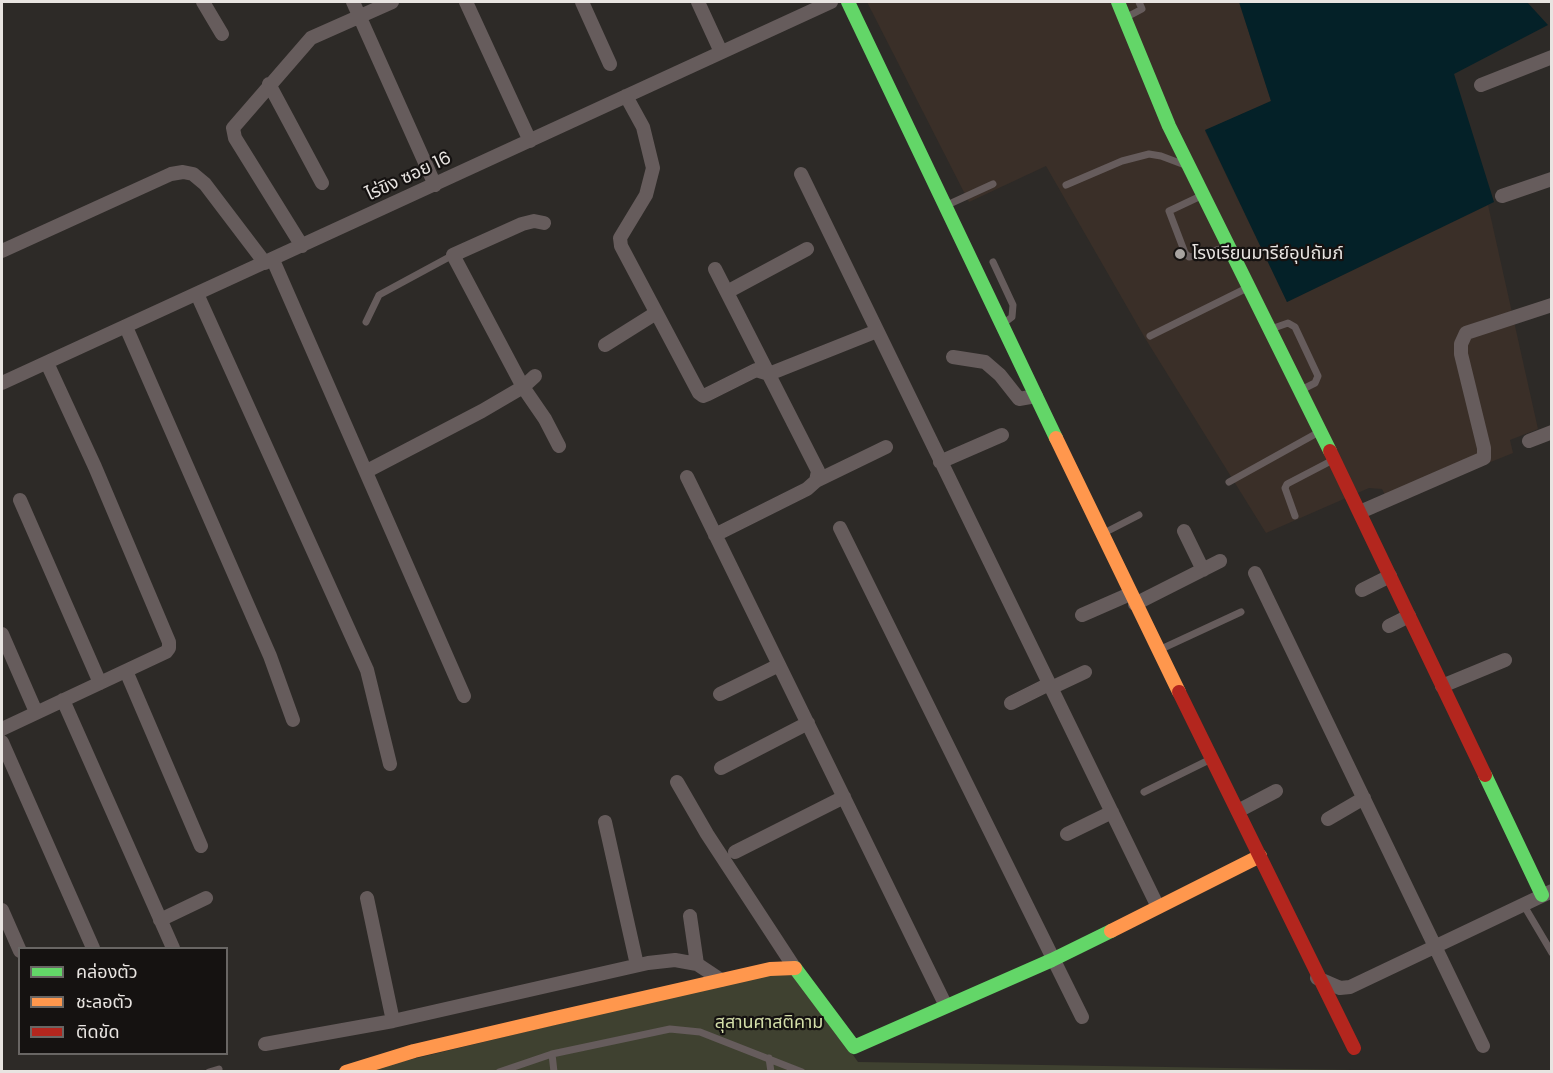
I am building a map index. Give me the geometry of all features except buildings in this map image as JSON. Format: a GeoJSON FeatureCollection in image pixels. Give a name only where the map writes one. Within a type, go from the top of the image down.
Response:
{"type":"FeatureCollection","features":[{"type":"Feature","properties":{"kind":"street"},"geometry":{"type":"LineString","coordinates":[[203,2],[222,34]]}},
{"type":"Feature","properties":{"kind":"street"},"geometry":{"type":"LineString","coordinates":[[353,2],[435,185]]}},
{"type":"Feature","properties":{"kind":"street"},"geometry":{"type":"LineString","coordinates":[[302,246],[235,138],[233,128],[311,38],[392,2]]}},
{"type":"Feature","properties":{"kind":"street"},"geometry":{"type":"LineString","coordinates":[[466,2],[530,141]]}},
{"type":"Feature","properties":{"kind":"street"},"geometry":{"type":"LineString","coordinates":[[582,2],[610,64]]}},
{"type":"Feature","properties":{"kind":"street"},"geometry":{"type":"LineString","coordinates":[[699,2],[721,51]]}},
{"type":"Feature","properties":{"kind":"street","name":"ไร่ขิง ซอย 16"},"geometry":{"type":"LineString","coordinates":[[2,383],[831,2]]}},
{"type":"Feature","properties":{"kind":"street"},"geometry":{"type":"LineString","coordinates":[[848,2],[1158,651],[1260,856],[1317,978],[1354,1048]]}},
{"type":"Feature","properties":{"kind":"street"},"geometry":{"type":"LineString","coordinates":[[1118,2],[1188,166],[1360,512],[1442,686],[1546,893],[1350,987],[1340,988],[1317,978]]}},
{"type":"Feature","properties":{"kind":"street"},"geometry":{"type":"LineString","coordinates":[[1481,85],[1551,57]]}},
{"type":"Feature","properties":{"kind":"street"},"geometry":{"type":"LineString","coordinates":[[269,84],[322,183]]}},
{"type":"Feature","properties":{"kind":"street"},"geometry":{"type":"LineString","coordinates":[[626,96],[643,127],[653,168],[646,195],[620,241],[703,396],[756,370],[769,374],[877,331]]}},
{"type":"Feature","properties":{"kind":"street"},"geometry":{"type":"LineString","coordinates":[[2,250],[171,174],[183,172],[193,174],[205,184],[269,261],[367,471],[464,696]]}},
{"type":"Feature","properties":{"kind":"street"},"geometry":{"type":"LineString","coordinates":[[801,174],[1158,907]]}},
{"type":"Feature","properties":{"kind":"street"},"geometry":{"type":"LineString","coordinates":[[1502,196],[1551,178]]}},
{"type":"Feature","properties":{"kind":"street"},"geometry":{"type":"LineString","coordinates":[[544,223],[534,221],[522,224],[453,255],[523,387],[545,419],[559,446]]}},
{"type":"Feature","properties":{"kind":"street"},"geometry":{"type":"LineString","coordinates":[[726,292],[807,249]]}},
{"type":"Feature","properties":{"kind":"street"},"geometry":{"type":"LineString","coordinates":[[715,269],[818,471],[816,481]]}},
{"type":"Feature","properties":{"kind":"street"},"geometry":{"type":"LineString","coordinates":[[197,294],[367,670],[390,764]]}},
{"type":"Feature","properties":{"kind":"street"},"geometry":{"type":"LineString","coordinates":[[1360,512],[1484,458],[1484,448],[1461,344],[1466,333],[1551,304]]}},
{"type":"Feature","properties":{"kind":"street"},"geometry":{"type":"LineString","coordinates":[[605,345],[657,313]]}},
{"type":"Feature","properties":{"kind":"street"},"geometry":{"type":"LineString","coordinates":[[126,327],[270,656],[293,720]]}},
{"type":"Feature","properties":{"kind":"street"},"geometry":{"type":"LineString","coordinates":[[954,357],[985,362],[1000,375],[1019,399],[1036,396]]}},
{"type":"Feature","properties":{"kind":"street"},"geometry":{"type":"LineString","coordinates":[[2,729],[166,652],[169,642],[47,363]]}},
{"type":"Feature","properties":{"kind":"street"},"geometry":{"type":"LineString","coordinates":[[367,471],[523,387],[535,376]]}},
{"type":"Feature","properties":{"kind":"street"},"geometry":{"type":"LineString","coordinates":[[1529,441],[1551,432]]}},
{"type":"Feature","properties":{"kind":"street"},"geometry":{"type":"LineString","coordinates":[[940,462],[1002,435]]}},
{"type":"Feature","properties":{"kind":"street"},"geometry":{"type":"LineString","coordinates":[[715,536],[807,489],[816,481],[886,447]]}},
{"type":"Feature","properties":{"kind":"street"},"geometry":{"type":"LineString","coordinates":[[687,477],[946,1006]]}},
{"type":"Feature","properties":{"kind":"street"},"geometry":{"type":"LineString","coordinates":[[20,500],[100,683]]}},
{"type":"Feature","properties":{"kind":"street"},"geometry":{"type":"LineString","coordinates":[[840,528],[1082,1017]]}},
{"type":"Feature","properties":{"kind":"street"},"geometry":{"type":"LineString","coordinates":[[1184,531],[1203,570]]}},
{"type":"Feature","properties":{"kind":"street"},"geometry":{"type":"LineString","coordinates":[[1082,615],[1133,599],[1220,561]]}},
{"type":"Feature","properties":{"kind":"street"},"geometry":{"type":"LineString","coordinates":[[1255,573],[1436,944],[1483,1046]]}},
{"type":"Feature","properties":{"kind":"street"},"geometry":{"type":"LineString","coordinates":[[1362,590],[1390,576]]}},
{"type":"Feature","properties":{"kind":"street"},"geometry":{"type":"LineString","coordinates":[[1389,626],[1409,616]]}},
{"type":"Feature","properties":{"kind":"street"},"geometry":{"type":"LineString","coordinates":[[2,634],[36,712]]}},
{"type":"Feature","properties":{"kind":"street"},"geometry":{"type":"LineString","coordinates":[[1442,686],[1505,660]]}},
{"type":"Feature","properties":{"kind":"street"},"geometry":{"type":"LineString","coordinates":[[720,694],[779,665]]}},
{"type":"Feature","properties":{"kind":"street"},"geometry":{"type":"LineString","coordinates":[[126,671],[201,846]]}},
{"type":"Feature","properties":{"kind":"street"},"geometry":{"type":"LineString","coordinates":[[1011,703],[1085,672]]}},
{"type":"Feature","properties":{"kind":"street"},"geometry":{"type":"LineString","coordinates":[[63,700],[173,947]]}},
{"type":"Feature","properties":{"kind":"street"},"geometry":{"type":"LineString","coordinates":[[720,768],[808,723]]}},
{"type":"Feature","properties":{"kind":"street"},"geometry":{"type":"LineString","coordinates":[[2,742],[93,947]]}},
{"type":"Feature","properties":{"kind":"street"},"geometry":{"type":"LineString","coordinates":[[677,782],[707,834],[794,967],[854,1047],[1052,960],[1260,856]]}},
{"type":"Feature","properties":{"kind":"street"},"geometry":{"type":"LineString","coordinates":[[1238,811],[1276,791]]}},
{"type":"Feature","properties":{"kind":"street"},"geometry":{"type":"LineString","coordinates":[[735,852],[844,797]]}},
{"type":"Feature","properties":{"kind":"street"},"geometry":{"type":"LineString","coordinates":[[1328,819],[1365,798]]}},
{"type":"Feature","properties":{"kind":"street"},"geometry":{"type":"LineString","coordinates":[[1067,834],[1112,812]]}},
{"type":"Feature","properties":{"kind":"street"},"geometry":{"type":"LineString","coordinates":[[605,822],[637,965]]}},
{"type":"Feature","properties":{"kind":"street"},"geometry":{"type":"LineString","coordinates":[[160,920],[206,898]]}},
{"type":"Feature","properties":{"kind":"street"},"geometry":{"type":"LineString","coordinates":[[367,898],[393,1021]]}},
{"type":"Feature","properties":{"kind":"street"},"geometry":{"type":"LineString","coordinates":[[2,910],[18,947]]}},
{"type":"Feature","properties":{"kind":"street"},"geometry":{"type":"LineString","coordinates":[[690,916],[698,964]]}},
{"type":"Feature","properties":{"kind":"street"},"geometry":{"type":"LineString","coordinates":[[264,1044],[393,1021],[637,965],[675,960],[698,964],[722,980]]}},
{"type":"Feature","properties":{"kind":"street"},"geometry":{"type":"LineString","coordinates":[[346,1071],[414,1051],[770,969],[794,967]]}},
{"type":"Feature","properties":{"kind":"lane"},"geometry":{"type":"LineString","coordinates":[[1125,18],[1142,9],[1139,2]]}},
{"type":"Feature","properties":{"kind":"lane"},"geometry":{"type":"LineString","coordinates":[[1066,185],[1122,161],[1149,154],[1188,166]]}},
{"type":"Feature","properties":{"kind":"lane"},"geometry":{"type":"LineString","coordinates":[[945,206],[993,184]]}},
{"type":"Feature","properties":{"kind":"lane"},"geometry":{"type":"LineString","coordinates":[[1203,195],[1169,211],[1185,253],[1195,256],[1228,247]]}},
{"type":"Feature","properties":{"kind":"lane"},"geometry":{"type":"LineString","coordinates":[[366,322],[379,295],[453,255]]}},
{"type":"Feature","properties":{"kind":"lane"},"geometry":{"type":"LineString","coordinates":[[993,262],[1013,305],[1012,317],[1002,325]]}},
{"type":"Feature","properties":{"kind":"lane"},"geometry":{"type":"LineString","coordinates":[[1150,336],[1248,288]]}},
{"type":"Feature","properties":{"kind":"lane"},"geometry":{"type":"LineString","coordinates":[[1269,330],[1288,323],[1295,327],[1318,376],[1315,383],[1299,391]]}},
{"type":"Feature","properties":{"kind":"lane"},"geometry":{"type":"LineString","coordinates":[[1229,482],[1319,432]]}},
{"type":"Feature","properties":{"kind":"lane"},"geometry":{"type":"LineString","coordinates":[[1295,516],[1284,488],[1333,460]]}},
{"type":"Feature","properties":{"kind":"lane"},"geometry":{"type":"LineString","coordinates":[[1102,534],[1138,515]]}},
{"type":"Feature","properties":{"kind":"lane"},"geometry":{"type":"LineString","coordinates":[[1158,651],[1241,612]]}},
{"type":"Feature","properties":{"kind":"lane"},"geometry":{"type":"LineString","coordinates":[[1144,792],[1211,759]]}},
{"type":"Feature","properties":{"kind":"lane"},"geometry":{"type":"LineString","coordinates":[[1523,904],[1551,953]]}},
{"type":"Feature","properties":{"kind":"lane"},"geometry":{"type":"LineString","coordinates":[[499,1071],[552,1053],[670,1029],[700,1032],[802,1071]]}},
{"type":"Feature","properties":{"kind":"lane"},"geometry":{"type":"LineString","coordinates":[[552,1053],[554,1071]]}},
{"type":"Feature","properties":{"kind":"lane"},"geometry":{"type":"LineString","coordinates":[[769,1058],[771,1071]]}},
{"type":"Feature","properties":{"kind":"lane"},"geometry":{"type":"LineString","coordinates":[[209,1071],[219,1069]]}},
{"type":"Feature","properties":{"kind":"shaded area","name":"โรงเรียนมารีย์อุปถัมภ์"},"geometry":{"type":"Polygon","coordinates":[[[867,2],[1239,2],[1271,101],[1205,131],[1287,302],[1488,205],[1538,429],[1510,440],[1513,453],[1389,503],[1382,489],[1369,488],[1266,533],[1145,338],[1046,166],[969,202],[867,2]]]}},
{"type":"Feature","properties":{"kind":"green space","name":"สุสานศาสติคาม"},"geometry":{"type":"Polygon","coordinates":[[[778,971],[796,975],[858,1062],[1413,1071],[359,1072],[778,971]]]}},
{"type":"Feature","properties":{"kind":"water"},"geometry":{"type":"Polygon","coordinates":[[[1239,2],[1527,2],[1548,25],[1454,74],[1494,202],[1287,302],[1205,130],[1271,101],[1239,2]]]}},
{"type":"Feature","properties":{"kind":"traffic: fast"},"geometry":{"type":"LineString","coordinates":[[848,2],[1056,438]]}},
{"type":"Feature","properties":{"kind":"traffic: fast"},"geometry":{"type":"LineString","coordinates":[[1118,2],[1169,126],[1330,451]]}},
{"type":"Feature","properties":{"kind":"traffic: fast"},"geometry":{"type":"LineString","coordinates":[[1485,775],[1542,895]]}},
{"type":"Feature","properties":{"kind":"traffic: fast"},"geometry":{"type":"LineString","coordinates":[[795,968],[854,1047],[1052,960],[1111,931]]}},
{"type":"Feature","properties":{"kind":"traffic: slow"},"geometry":{"type":"LineString","coordinates":[[1056,438],[1179,692]]}},
{"type":"Feature","properties":{"kind":"traffic: slow"},"geometry":{"type":"LineString","coordinates":[[1111,931],[1260,856]]}},
{"type":"Feature","properties":{"kind":"traffic: slow"},"geometry":{"type":"LineString","coordinates":[[346,1072],[414,1051],[555,1018],[770,969],[795,968]]}},
{"type":"Feature","properties":{"kind":"traffic: jam"},"geometry":{"type":"LineString","coordinates":[[1330,451],[1485,775]]}},
{"type":"Feature","properties":{"kind":"traffic: jam"},"geometry":{"type":"LineString","coordinates":[[1179,692],[1354,1048]]}},
{"type":"Feature","properties":{"kind":"place","name":"โรงเรียนมารีย์อุปถัมภ์"},"geometry":{"type":"Point","coordinates":[1180,254]}}]}
